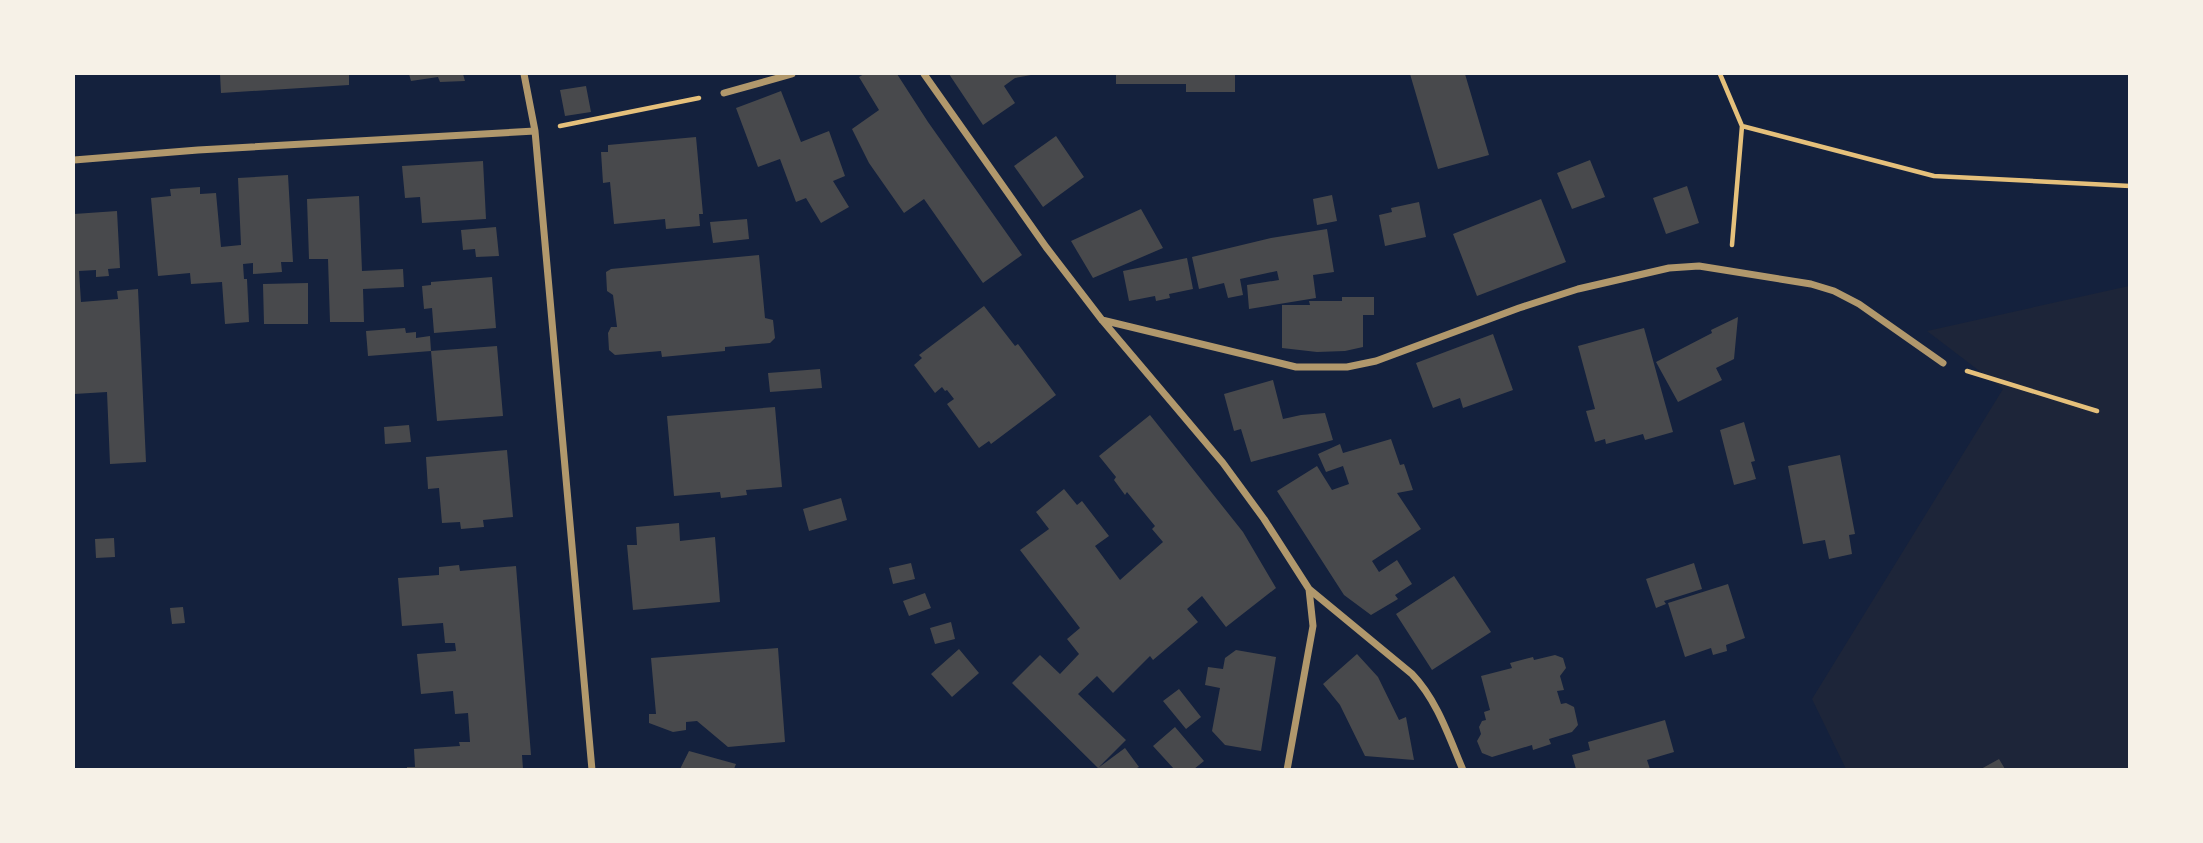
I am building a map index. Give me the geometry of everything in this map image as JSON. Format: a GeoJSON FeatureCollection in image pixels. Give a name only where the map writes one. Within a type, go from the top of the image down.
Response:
{"type":"FeatureCollection","features":[{"type":"Feature","properties":{"kind":"street"},"geometry":{"type":"LineString","coordinates":[[524,74],[535,131],[592,769]]}},
{"type":"Feature","properties":{"kind":"street"},"geometry":{"type":"LineString","coordinates":[[724,93],[792,74]]}},
{"type":"Feature","properties":{"kind":"street"},"geometry":{"type":"LineString","coordinates":[[924,74],[1046,247],[1102,320],[1223,463],[1264,519],[1309,589],[1423,685],[1464,769]]}},
{"type":"Feature","properties":{"kind":"street"},"geometry":{"type":"LineString","coordinates":[[74,160],[198,150],[535,131]]}},
{"type":"Feature","properties":{"kind":"street"},"geometry":{"type":"LineString","coordinates":[[1102,320],[1296,367],[1347,368],[1376,361],[1554,297],[1625,277],[1685,266],[1730,270],[1811,284],[1834,291],[1859,304],[1943,363]]}},
{"type":"Feature","properties":{"kind":"street"},"geometry":{"type":"LineString","coordinates":[[1287,769],[1313,626],[1309,589]]}},
{"type":"Feature","properties":{"kind":"path"},"geometry":{"type":"LineString","coordinates":[[1720,74],[1742,126],[1730,270]]}},
{"type":"Feature","properties":{"kind":"path"},"geometry":{"type":"LineString","coordinates":[[535,131],[724,93]]}},
{"type":"Feature","properties":{"kind":"path"},"geometry":{"type":"LineString","coordinates":[[1742,126],[1934,176],[2130,186]]}},
{"type":"Feature","properties":{"kind":"path"},"geometry":{"type":"LineString","coordinates":[[1943,363],[2098,411]]}},
{"type":"Feature","properties":{"kind":"shaded area"},"geometry":{"type":"Polygon","coordinates":[[[2129,286],[2129,769],[1846,769],[1812,699],[2003,389],[1927,331],[2129,286]]]}},
{"type":"Feature","properties":{"kind":"building"},"geometry":{"type":"Polygon","coordinates":[[[220,74],[349,74],[349,85],[221,93],[220,74]]]}},
{"type":"Feature","properties":{"kind":"building"},"geometry":{"type":"Polygon","coordinates":[[[409,74],[463,74],[465,81],[440,82],[438,77],[411,81],[409,74]]]}},
{"type":"Feature","properties":{"kind":"building"},"geometry":{"type":"Polygon","coordinates":[[[864,74],[897,74],[1022,255],[983,283],[924,199],[904,213],[869,163],[852,129],[879,110],[859,77],[864,74]]]}},
{"type":"Feature","properties":{"kind":"building"},"geometry":{"type":"Polygon","coordinates":[[[949,74],[1031,75],[1015,78],[1004,86],[1015,103],[983,125],[949,74]]]}},
{"type":"Feature","properties":{"kind":"building"},"geometry":{"type":"Polygon","coordinates":[[[1116,74],[1235,74],[1235,92],[1186,92],[1186,84],[1116,84],[1116,74]]]}},
{"type":"Feature","properties":{"kind":"building"},"geometry":{"type":"Polygon","coordinates":[[[1410,74],[1465,74],[1489,155],[1438,169],[1410,74]]]}},
{"type":"Feature","properties":{"kind":"building"},"geometry":{"type":"Polygon","coordinates":[[[586,86],[591,112],[565,116],[560,90],[586,86]]]}},
{"type":"Feature","properties":{"kind":"building"},"geometry":{"type":"Polygon","coordinates":[[[781,91],[801,142],[829,131],[845,176],[833,181],[849,207],[821,223],[806,198],[796,202],[780,159],[758,167],[736,108],[781,91]]]}},
{"type":"Feature","properties":{"kind":"building"},"geometry":{"type":"Polygon","coordinates":[[[1056,136],[1084,177],[1043,207],[1014,166],[1056,136]]]}},
{"type":"Feature","properties":{"kind":"building"},"geometry":{"type":"Polygon","coordinates":[[[696,137],[703,214],[699,214],[700,226],[666,229],[665,219],[614,224],[610,182],[603,183],[601,152],[608,152],[608,145],[696,137]]]}},
{"type":"Feature","properties":{"kind":"building"},"geometry":{"type":"Polygon","coordinates":[[[1590,160],[1605,197],[1572,209],[1557,173],[1590,160]]]}},
{"type":"Feature","properties":{"kind":"building"},"geometry":{"type":"Polygon","coordinates":[[[483,161],[486,219],[422,223],[420,197],[405,198],[402,166],[483,161]]]}},
{"type":"Feature","properties":{"kind":"building"},"geometry":{"type":"Polygon","coordinates":[[[288,175],[293,262],[281,262],[282,272],[253,274],[253,263],[243,264],[244,279],[247,279],[249,322],[225,324],[222,282],[191,284],[190,273],[158,276],[151,198],[171,196],[170,189],[200,187],[200,194],[216,193],[221,247],[241,245],[238,178],[288,175]]]}},
{"type":"Feature","properties":{"kind":"building"},"geometry":{"type":"Polygon","coordinates":[[[1687,186],[1699,223],[1666,234],[1653,198],[1687,186]]]}},
{"type":"Feature","properties":{"kind":"building"},"geometry":{"type":"Polygon","coordinates":[[[1332,195],[1337,221],[1317,225],[1313,199],[1332,195]]]}},
{"type":"Feature","properties":{"kind":"building"},"geometry":{"type":"Polygon","coordinates":[[[359,196],[362,271],[403,269],[404,287],[363,289],[364,322],[330,322],[328,259],[309,259],[307,199],[359,196]]]}},
{"type":"Feature","properties":{"kind":"building"},"geometry":{"type":"Polygon","coordinates":[[[1541,199],[1566,262],[1477,296],[1453,234],[1541,199]]]}},
{"type":"Feature","properties":{"kind":"building"},"geometry":{"type":"Polygon","coordinates":[[[1419,202],[1426,237],[1385,246],[1379,215],[1392,212],[1391,208],[1419,202]]]}},
{"type":"Feature","properties":{"kind":"building"},"geometry":{"type":"Polygon","coordinates":[[[1141,209],[1163,248],[1093,278],[1071,241],[1141,209]]]}},
{"type":"Feature","properties":{"kind":"building"},"geometry":{"type":"Polygon","coordinates":[[[117,211],[120,268],[108,269],[109,276],[96,277],[96,270],[79,271],[81,302],[118,299],[117,291],[138,289],[146,462],[110,464],[107,392],[74,394],[74,214],[117,211]]]}},
{"type":"Feature","properties":{"kind":"building"},"geometry":{"type":"Polygon","coordinates":[[[747,219],[749,239],[713,243],[710,222],[747,219]]]}},
{"type":"Feature","properties":{"kind":"building"},"geometry":{"type":"Polygon","coordinates":[[[496,227],[499,256],[476,257],[475,249],[463,250],[461,230],[496,227]]]}},
{"type":"Feature","properties":{"kind":"building"},"geometry":{"type":"Polygon","coordinates":[[[1327,229],[1334,272],[1313,275],[1316,298],[1249,309],[1247,285],[1279,280],[1277,271],[1240,279],[1243,295],[1228,298],[1224,283],[1199,289],[1192,257],[1271,238],[1327,229]]]}},
{"type":"Feature","properties":{"kind":"building"},"geometry":{"type":"Polygon","coordinates":[[[759,255],[765,318],[773,320],[775,338],[770,343],[725,347],[725,351],[662,357],[661,351],[615,355],[609,350],[608,333],[611,327],[617,327],[613,295],[607,291],[606,272],[611,269],[759,255]]]}},
{"type":"Feature","properties":{"kind":"building"},"geometry":{"type":"Polygon","coordinates":[[[1187,258],[1193,289],[1169,294],[1170,298],[1156,301],[1155,296],[1129,301],[1123,271],[1187,258]]]}},
{"type":"Feature","properties":{"kind":"building"},"geometry":{"type":"Polygon","coordinates":[[[492,277],[496,328],[434,333],[432,308],[424,309],[422,286],[431,285],[431,282],[492,277]]]}},
{"type":"Feature","properties":{"kind":"building"},"geometry":{"type":"Polygon","coordinates":[[[308,283],[308,324],[264,324],[263,284],[308,283]]]}},
{"type":"Feature","properties":{"kind":"building"},"geometry":{"type":"Polygon","coordinates":[[[1342,297],[1374,297],[1374,315],[1363,315],[1363,347],[1317,352],[1282,348],[1282,305],[1310,305],[1309,301],[1342,301],[1342,297]]]}},
{"type":"Feature","properties":{"kind":"building"},"geometry":{"type":"Polygon","coordinates":[[[984,306],[1015,346],[1018,344],[1056,395],[991,444],[989,441],[979,448],[947,404],[954,399],[947,390],[942,387],[935,393],[914,365],[922,358],[919,355],[984,306]]]}},
{"type":"Feature","properties":{"kind":"building"},"geometry":{"type":"Polygon","coordinates":[[[1738,317],[1734,359],[1716,368],[1722,380],[1678,402],[1656,362],[1738,317]]]}},
{"type":"Feature","properties":{"kind":"building"},"geometry":{"type":"Polygon","coordinates":[[[405,328],[406,333],[416,332],[416,338],[430,336],[431,351],[368,356],[366,331],[405,328]]]}},
{"type":"Feature","properties":{"kind":"building"},"geometry":{"type":"Polygon","coordinates":[[[1644,328],[1673,432],[1645,440],[1643,434],[1606,444],[1605,439],[1595,442],[1586,411],[1595,409],[1578,346],[1644,328]]]}},
{"type":"Feature","properties":{"kind":"building"},"geometry":{"type":"Polygon","coordinates":[[[1493,334],[1513,390],[1463,408],[1460,398],[1433,408],[1416,363],[1493,334]]]}},
{"type":"Feature","properties":{"kind":"building"},"geometry":{"type":"Polygon","coordinates":[[[497,346],[503,416],[437,421],[431,351],[497,346]]]}},
{"type":"Feature","properties":{"kind":"building"},"geometry":{"type":"Polygon","coordinates":[[[820,369],[822,388],[770,392],[768,373],[820,369]]]}},
{"type":"Feature","properties":{"kind":"building"},"geometry":{"type":"Polygon","coordinates":[[[1273,380],[1283,419],[1325,413],[1333,440],[1251,462],[1241,429],[1234,431],[1224,394],[1273,380]]]}},
{"type":"Feature","properties":{"kind":"building"},"geometry":{"type":"Polygon","coordinates":[[[775,407],[782,487],[746,490],[747,495],[721,498],[720,492],[674,496],[667,416],[775,407]]]}},
{"type":"Feature","properties":{"kind":"building"},"geometry":{"type":"Polygon","coordinates":[[[1150,415],[1243,532],[1276,588],[1226,627],[1202,596],[1187,609],[1198,622],[1153,660],[1150,656],[1113,693],[1097,676],[1078,694],[1126,740],[1098,768],[1012,683],[1040,655],[1060,674],[1079,654],[1067,639],[1080,628],[1020,550],[1049,529],[1036,512],[1064,489],[1077,505],[1082,501],[1109,536],[1095,546],[1120,580],[1163,542],[1152,529],[1155,526],[1127,492],[1125,495],[1114,480],[1116,477],[1099,456],[1150,415]]]}},
{"type":"Feature","properties":{"kind":"building"},"geometry":{"type":"Polygon","coordinates":[[[1744,422],[1755,461],[1751,462],[1756,479],[1734,485],[1720,430],[1744,422]]]}},
{"type":"Feature","properties":{"kind":"building"},"geometry":{"type":"Polygon","coordinates":[[[409,425],[411,442],[385,444],[384,427],[409,425]]]}},
{"type":"Feature","properties":{"kind":"building"},"geometry":{"type":"Polygon","coordinates":[[[1391,439],[1413,490],[1397,493],[1421,529],[1372,561],[1379,572],[1397,560],[1412,584],[1395,595],[1398,599],[1371,615],[1344,595],[1277,491],[1317,466],[1332,490],[1349,484],[1343,466],[1326,472],[1318,454],[1340,444],[1343,453],[1391,439]]]}},
{"type":"Feature","properties":{"kind":"building"},"geometry":{"type":"Polygon","coordinates":[[[507,450],[513,517],[483,520],[484,527],[461,529],[460,522],[442,523],[439,488],[428,489],[426,457],[507,450]]]}},
{"type":"Feature","properties":{"kind":"building"},"geometry":{"type":"Polygon","coordinates":[[[1840,455],[1855,534],[1849,535],[1852,554],[1829,559],[1825,540],[1803,544],[1788,466],[1840,455]]]}},
{"type":"Feature","properties":{"kind":"building"},"geometry":{"type":"Polygon","coordinates":[[[841,498],[847,520],[809,531],[803,509],[841,498]]]}},
{"type":"Feature","properties":{"kind":"building"},"geometry":{"type":"Polygon","coordinates":[[[679,523],[680,541],[715,537],[720,602],[633,610],[627,545],[637,545],[636,527],[679,523]]]}},
{"type":"Feature","properties":{"kind":"building"},"geometry":{"type":"Polygon","coordinates":[[[114,538],[115,557],[96,558],[95,539],[114,538]]]}},
{"type":"Feature","properties":{"kind":"building"},"geometry":{"type":"Polygon","coordinates":[[[911,563],[915,579],[893,584],[889,568],[911,563]]]}},
{"type":"Feature","properties":{"kind":"building"},"geometry":{"type":"Polygon","coordinates":[[[1694,563],[1702,589],[1664,601],[1666,604],[1656,608],[1646,579],[1694,563]]]}},
{"type":"Feature","properties":{"kind":"building"},"geometry":{"type":"Polygon","coordinates":[[[459,565],[460,571],[516,566],[531,755],[522,755],[523,769],[407,769],[415,767],[414,749],[460,746],[459,742],[470,742],[468,713],[455,714],[453,691],[421,694],[417,654],[456,651],[455,643],[445,643],[443,623],[402,626],[398,578],[439,575],[439,567],[459,565]]]}},
{"type":"Feature","properties":{"kind":"building"},"geometry":{"type":"Polygon","coordinates":[[[1454,576],[1491,632],[1432,670],[1396,614],[1454,576]]]}},
{"type":"Feature","properties":{"kind":"building"},"geometry":{"type":"Polygon","coordinates":[[[1728,584],[1745,638],[1726,645],[1727,651],[1713,655],[1711,648],[1685,657],[1668,603],[1728,584]]]}},
{"type":"Feature","properties":{"kind":"building"},"geometry":{"type":"Polygon","coordinates":[[[925,593],[931,608],[909,616],[903,601],[925,593]]]}},
{"type":"Feature","properties":{"kind":"building"},"geometry":{"type":"Polygon","coordinates":[[[183,607],[185,623],[172,624],[170,608],[183,607]]]}},
{"type":"Feature","properties":{"kind":"building"},"geometry":{"type":"Polygon","coordinates":[[[951,622],[955,639],[935,644],[930,628],[951,622]]]}},
{"type":"Feature","properties":{"kind":"building"},"geometry":{"type":"Polygon","coordinates":[[[778,648],[785,742],[728,747],[697,721],[686,722],[686,730],[673,732],[649,723],[649,714],[656,714],[651,658],[778,648]]]}},
{"type":"Feature","properties":{"kind":"building"},"geometry":{"type":"Polygon","coordinates":[[[959,649],[979,673],[952,697],[931,674],[959,649]]]}},
{"type":"Feature","properties":{"kind":"building"},"geometry":{"type":"Polygon","coordinates":[[[1236,650],[1276,657],[1261,751],[1225,745],[1212,731],[1220,688],[1205,685],[1208,667],[1223,669],[1225,658],[1236,650]]]}},
{"type":"Feature","properties":{"kind":"building"},"geometry":{"type":"Polygon","coordinates":[[[1357,654],[1378,677],[1399,720],[1406,717],[1414,760],[1365,756],[1340,705],[1323,684],[1357,654]]]}},
{"type":"Feature","properties":{"kind":"building"},"geometry":{"type":"Polygon","coordinates":[[[1555,655],[1563,658],[1566,668],[1560,676],[1564,690],[1557,691],[1561,704],[1574,707],[1578,725],[1572,732],[1549,739],[1551,744],[1533,750],[1532,745],[1492,757],[1482,753],[1477,741],[1481,734],[1479,727],[1482,721],[1486,720],[1484,712],[1490,710],[1481,676],[1512,668],[1510,663],[1555,655]]]}},
{"type":"Feature","properties":{"kind":"building"},"geometry":{"type":"Polygon","coordinates":[[[1179,689],[1201,717],[1186,729],[1163,701],[1179,689]]]}},
{"type":"Feature","properties":{"kind":"building"},"geometry":{"type":"Polygon","coordinates":[[[1665,720],[1674,752],[1647,760],[1650,769],[1576,769],[1572,755],[1590,750],[1588,742],[1665,720]]]}},
{"type":"Feature","properties":{"kind":"building"},"geometry":{"type":"Polygon","coordinates":[[[1175,727],[1204,761],[1194,769],[1174,769],[1153,746],[1175,727]]]}},
{"type":"Feature","properties":{"kind":"building"},"geometry":{"type":"Polygon","coordinates":[[[1125,748],[1139,767],[1098,768],[1125,748]]]}},
{"type":"Feature","properties":{"kind":"building"},"geometry":{"type":"Polygon","coordinates":[[[689,751],[736,764],[734,769],[680,769],[689,751]]]}},
{"type":"Feature","properties":{"kind":"building"},"geometry":{"type":"Polygon","coordinates":[[[1999,759],[2005,769],[1981,769],[1999,759]]]}}]}
